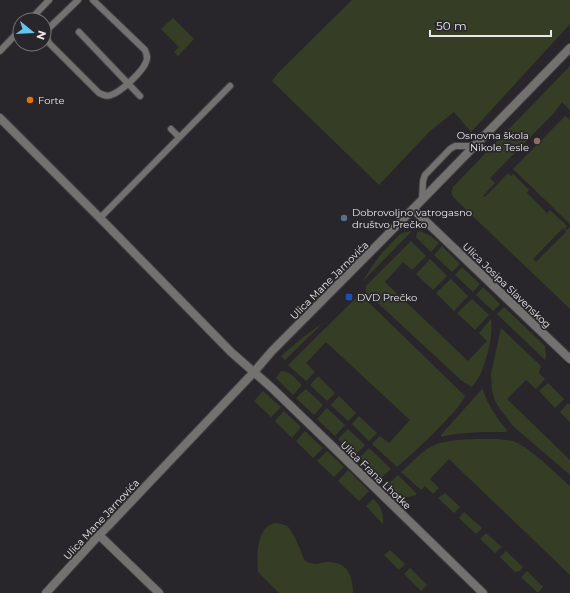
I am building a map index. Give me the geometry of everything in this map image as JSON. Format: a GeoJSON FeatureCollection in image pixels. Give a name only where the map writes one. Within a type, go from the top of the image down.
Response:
{"type":"FeatureCollection","features":[{"type":"Feature","properties":{"kind":"street","name":"Ulica Mane Jarnovića"},"geometry":{"type":"LineString","coordinates":[[46,593],[254,372],[272,350],[422,200],[570,48]]}},
{"type":"Feature","properties":{"kind":"street"},"geometry":{"type":"LineString","coordinates":[[0,118],[231,352],[254,372]]}},
{"type":"Feature","properties":{"kind":"street","name":"Ulica Josipa Slavenskog"},"geometry":{"type":"LineString","coordinates":[[413,209],[570,359]]}},
{"type":"Feature","properties":{"kind":"street","name":"Ulica Frana Lhotke"},"geometry":{"type":"LineString","coordinates":[[254,372],[341,453],[483,593]]}},
{"type":"Feature","properties":{"kind":"street"},"geometry":{"type":"LineString","coordinates":[[99,535],[159,593]]}},
{"type":"Feature","properties":{"kind":"lane"},"geometry":{"type":"LineString","coordinates":[[38,12],[49,0]]}},
{"type":"Feature","properties":{"kind":"lane"},"geometry":{"type":"LineString","coordinates":[[78,0],[49,28],[46,34],[46,39],[99,93],[106,96],[119,91],[128,83],[144,67],[147,56],[145,50],[93,0]]}},
{"type":"Feature","properties":{"kind":"lane"},"geometry":{"type":"LineString","coordinates":[[79,32],[140,96]]}},
{"type":"Feature","properties":{"kind":"lane"},"geometry":{"type":"LineString","coordinates":[[0,51],[12,38]]}},
{"type":"Feature","properties":{"kind":"lane"},"geometry":{"type":"LineString","coordinates":[[100,218],[230,86]]}},
{"type":"Feature","properties":{"kind":"lane"},"geometry":{"type":"LineString","coordinates":[[171,129],[179,137]]}},
{"type":"Feature","properties":{"kind":"lane"},"geometry":{"type":"LineString","coordinates":[[422,200],[423,181],[425,175],[450,149],[455,146],[475,146]]}},
{"type":"Feature","properties":{"kind":"green space"},"geometry":{"type":"Polygon","coordinates":[[[352,0],[570,0],[570,24],[471,132],[454,112],[430,131],[379,185],[272,81],[278,73],[352,0]]]}},
{"type":"Feature","properties":{"kind":"green space"},"geometry":{"type":"Polygon","coordinates":[[[173,18],[194,39],[178,56],[174,52],[179,47],[161,29],[173,18]]]}},
{"type":"Feature","properties":{"kind":"green space","name":"Osnovna škola Nikole Tesle"},"geometry":{"type":"Polygon","coordinates":[[[570,66],[570,110],[562,102],[554,113],[490,178],[495,183],[483,196],[485,197],[508,173],[511,176],[513,174],[529,190],[527,193],[547,213],[550,210],[567,226],[565,229],[570,229],[570,309],[455,199],[452,193],[453,187],[570,66]],[[563,228],[533,259],[536,262],[566,232],[563,228]]]}},
{"type":"Feature","properties":{"kind":"green space"},"geometry":{"type":"Polygon","coordinates":[[[565,116],[570,120],[570,224],[513,169],[565,116]]]}},
{"type":"Feature","properties":{"kind":"green space"},"geometry":{"type":"Polygon","coordinates":[[[412,231],[362,282],[382,253],[399,235],[412,231]]]}},
{"type":"Feature","properties":{"kind":"green space"},"geometry":{"type":"Polygon","coordinates":[[[420,231],[429,235],[439,243],[431,252],[416,237],[417,233],[420,231]]]}},
{"type":"Feature","properties":{"kind":"green space"},"geometry":{"type":"Polygon","coordinates":[[[411,241],[426,256],[412,270],[403,262],[385,282],[468,361],[487,341],[479,333],[491,319],[491,339],[488,352],[480,374],[472,387],[462,381],[366,292],[366,286],[411,241]]]}},
{"type":"Feature","properties":{"kind":"green space"},"geometry":{"type":"Polygon","coordinates":[[[442,246],[460,264],[452,272],[434,255],[442,246]]]}},
{"type":"Feature","properties":{"kind":"green space"},"geometry":{"type":"Polygon","coordinates":[[[430,259],[447,276],[433,290],[416,274],[430,259]]]}},
{"type":"Feature","properties":{"kind":"green space"},"geometry":{"type":"Polygon","coordinates":[[[462,267],[480,284],[473,292],[455,275],[462,267]]]}},
{"type":"Feature","properties":{"kind":"green space"},"geometry":{"type":"Polygon","coordinates":[[[451,279],[468,296],[454,311],[436,293],[451,279]]]}},
{"type":"Feature","properties":{"kind":"green space"},"geometry":{"type":"Polygon","coordinates":[[[483,287],[500,304],[493,311],[476,295],[483,287]]]}},
{"type":"Feature","properties":{"kind":"green space"},"geometry":{"type":"Polygon","coordinates":[[[360,294],[465,396],[462,402],[442,425],[397,467],[372,444],[380,436],[389,443],[410,420],[326,342],[306,363],[315,372],[306,381],[288,365],[360,294]]]}},
{"type":"Feature","properties":{"kind":"green space"},"geometry":{"type":"Polygon","coordinates":[[[472,299],[489,315],[475,330],[457,313],[472,299]]]}},
{"type":"Feature","properties":{"kind":"green space"},"geometry":{"type":"Polygon","coordinates":[[[504,307],[545,346],[545,360],[497,314],[504,307]]]}},
{"type":"Feature","properties":{"kind":"green space"},"geometry":{"type":"Polygon","coordinates":[[[324,322],[285,360],[281,356],[302,338],[324,322]]]}},
{"type":"Feature","properties":{"kind":"green space"},"geometry":{"type":"Polygon","coordinates":[[[501,328],[541,366],[539,373],[545,379],[536,389],[526,380],[507,399],[570,460],[570,475],[513,426],[495,401],[492,391],[491,374],[501,328]]]}},
{"type":"Feature","properties":{"kind":"green space"},"geometry":{"type":"Polygon","coordinates":[[[281,371],[290,374],[302,385],[293,395],[276,378],[281,371]]]}},
{"type":"Feature","properties":{"kind":"green space"},"geometry":{"type":"Polygon","coordinates":[[[318,376],[335,393],[327,401],[310,385],[318,376]]]}},
{"type":"Feature","properties":{"kind":"green space"},"geometry":{"type":"Polygon","coordinates":[[[548,383],[564,399],[555,408],[539,391],[548,383]]]}},
{"type":"Feature","properties":{"kind":"green space"},"geometry":{"type":"Polygon","coordinates":[[[306,389],[323,405],[314,415],[296,398],[306,389]]]}},
{"type":"Feature","properties":{"kind":"green space"},"geometry":{"type":"Polygon","coordinates":[[[482,389],[487,401],[507,431],[455,434],[441,437],[441,435],[482,389]]]}},
{"type":"Feature","properties":{"kind":"green space"},"geometry":{"type":"Polygon","coordinates":[[[263,391],[281,407],[271,417],[254,401],[263,391]]]}},
{"type":"Feature","properties":{"kind":"green space"},"geometry":{"type":"Polygon","coordinates":[[[339,396],[356,413],[348,421],[331,405],[339,396]]]}},
{"type":"Feature","properties":{"kind":"green space"},"geometry":{"type":"Polygon","coordinates":[[[568,403],[570,404],[570,422],[560,412],[568,403]]]}},
{"type":"Feature","properties":{"kind":"green space"},"geometry":{"type":"Polygon","coordinates":[[[327,408],[345,425],[335,436],[317,419],[327,408]]]}},
{"type":"Feature","properties":{"kind":"green space"},"geometry":{"type":"Polygon","coordinates":[[[284,411],[301,427],[292,438],[275,421],[284,411]]]}},
{"type":"Feature","properties":{"kind":"green space"},"geometry":{"type":"Polygon","coordinates":[[[359,416],[377,433],[369,441],[352,424],[359,416]]]}},
{"type":"Feature","properties":{"kind":"green space"},"geometry":{"type":"Polygon","coordinates":[[[348,429],[365,445],[355,455],[338,439],[348,429]]]}},
{"type":"Feature","properties":{"kind":"green space"},"geometry":{"type":"Polygon","coordinates":[[[305,431],[323,448],[313,458],[296,441],[305,431]]]}},
{"type":"Feature","properties":{"kind":"green space"},"geometry":{"type":"Polygon","coordinates":[[[498,439],[513,441],[520,444],[543,461],[570,486],[570,575],[449,459],[430,479],[439,488],[433,494],[425,486],[421,490],[401,472],[422,453],[437,444],[463,440],[498,439]]]}},
{"type":"Feature","properties":{"kind":"green space"},"geometry":{"type":"Polygon","coordinates":[[[369,448],[391,469],[380,479],[359,458],[369,448]]]}},
{"type":"Feature","properties":{"kind":"green space"},"geometry":{"type":"Polygon","coordinates":[[[327,451],[344,467],[334,477],[317,461],[327,451]]]}},
{"type":"Feature","properties":{"kind":"green space"},"geometry":{"type":"Polygon","coordinates":[[[348,470],[369,491],[359,501],[338,481],[348,470]]]}},
{"type":"Feature","properties":{"kind":"green space"},"geometry":{"type":"Polygon","coordinates":[[[398,475],[417,494],[407,497],[400,496],[387,485],[398,475]]]}},
{"type":"Feature","properties":{"kind":"green space"},"geometry":{"type":"Polygon","coordinates":[[[445,493],[460,507],[454,513],[438,498],[445,493]]]}},
{"type":"Feature","properties":{"kind":"green space"},"geometry":{"type":"Polygon","coordinates":[[[373,499],[381,510],[383,524],[366,506],[373,499]]]}},
{"type":"Feature","properties":{"kind":"green space"},"geometry":{"type":"Polygon","coordinates":[[[464,512],[482,528],[476,534],[459,518],[464,512]]]}},
{"type":"Feature","properties":{"kind":"green space"},"geometry":{"type":"Polygon","coordinates":[[[274,523],[287,526],[290,529],[305,561],[315,564],[326,562],[336,563],[345,568],[352,582],[353,593],[279,593],[258,572],[258,551],[261,537],[268,526],[274,523]]]}},
{"type":"Feature","properties":{"kind":"green space"},"geometry":{"type":"Polygon","coordinates":[[[486,533],[502,547],[495,553],[480,539],[486,533]]]}},
{"type":"Feature","properties":{"kind":"green space"},"geometry":{"type":"Polygon","coordinates":[[[390,550],[405,564],[399,570],[384,555],[390,550]]]}},
{"type":"Feature","properties":{"kind":"green space"},"geometry":{"type":"Polygon","coordinates":[[[506,551],[523,567],[520,571],[515,572],[500,557],[506,551]]]}},
{"type":"Feature","properties":{"kind":"green space"},"geometry":{"type":"Polygon","coordinates":[[[410,568],[427,585],[421,591],[404,574],[410,568]]]}},
{"type":"Feature","properties":{"kind":"green space"},"geometry":{"type":"Polygon","coordinates":[[[527,571],[543,587],[538,593],[521,577],[527,571]]]}},
{"type":"Feature","properties":{"kind":"place","name":"Forte"},"geometry":{"type":"Point","coordinates":[30,100]}},
{"type":"Feature","properties":{"kind":"place","name":"Osnovna škola Nikole Tesle"},"geometry":{"type":"Point","coordinates":[537,141]}},
{"type":"Feature","properties":{"kind":"place","name":"Dobrovoljno vatrogasno društvo Prečko"},"geometry":{"type":"Point","coordinates":[344,218]}},
{"type":"Feature","properties":{"kind":"place","name":"DVD Prečko"},"geometry":{"type":"Point","coordinates":[349,297]}}]}
